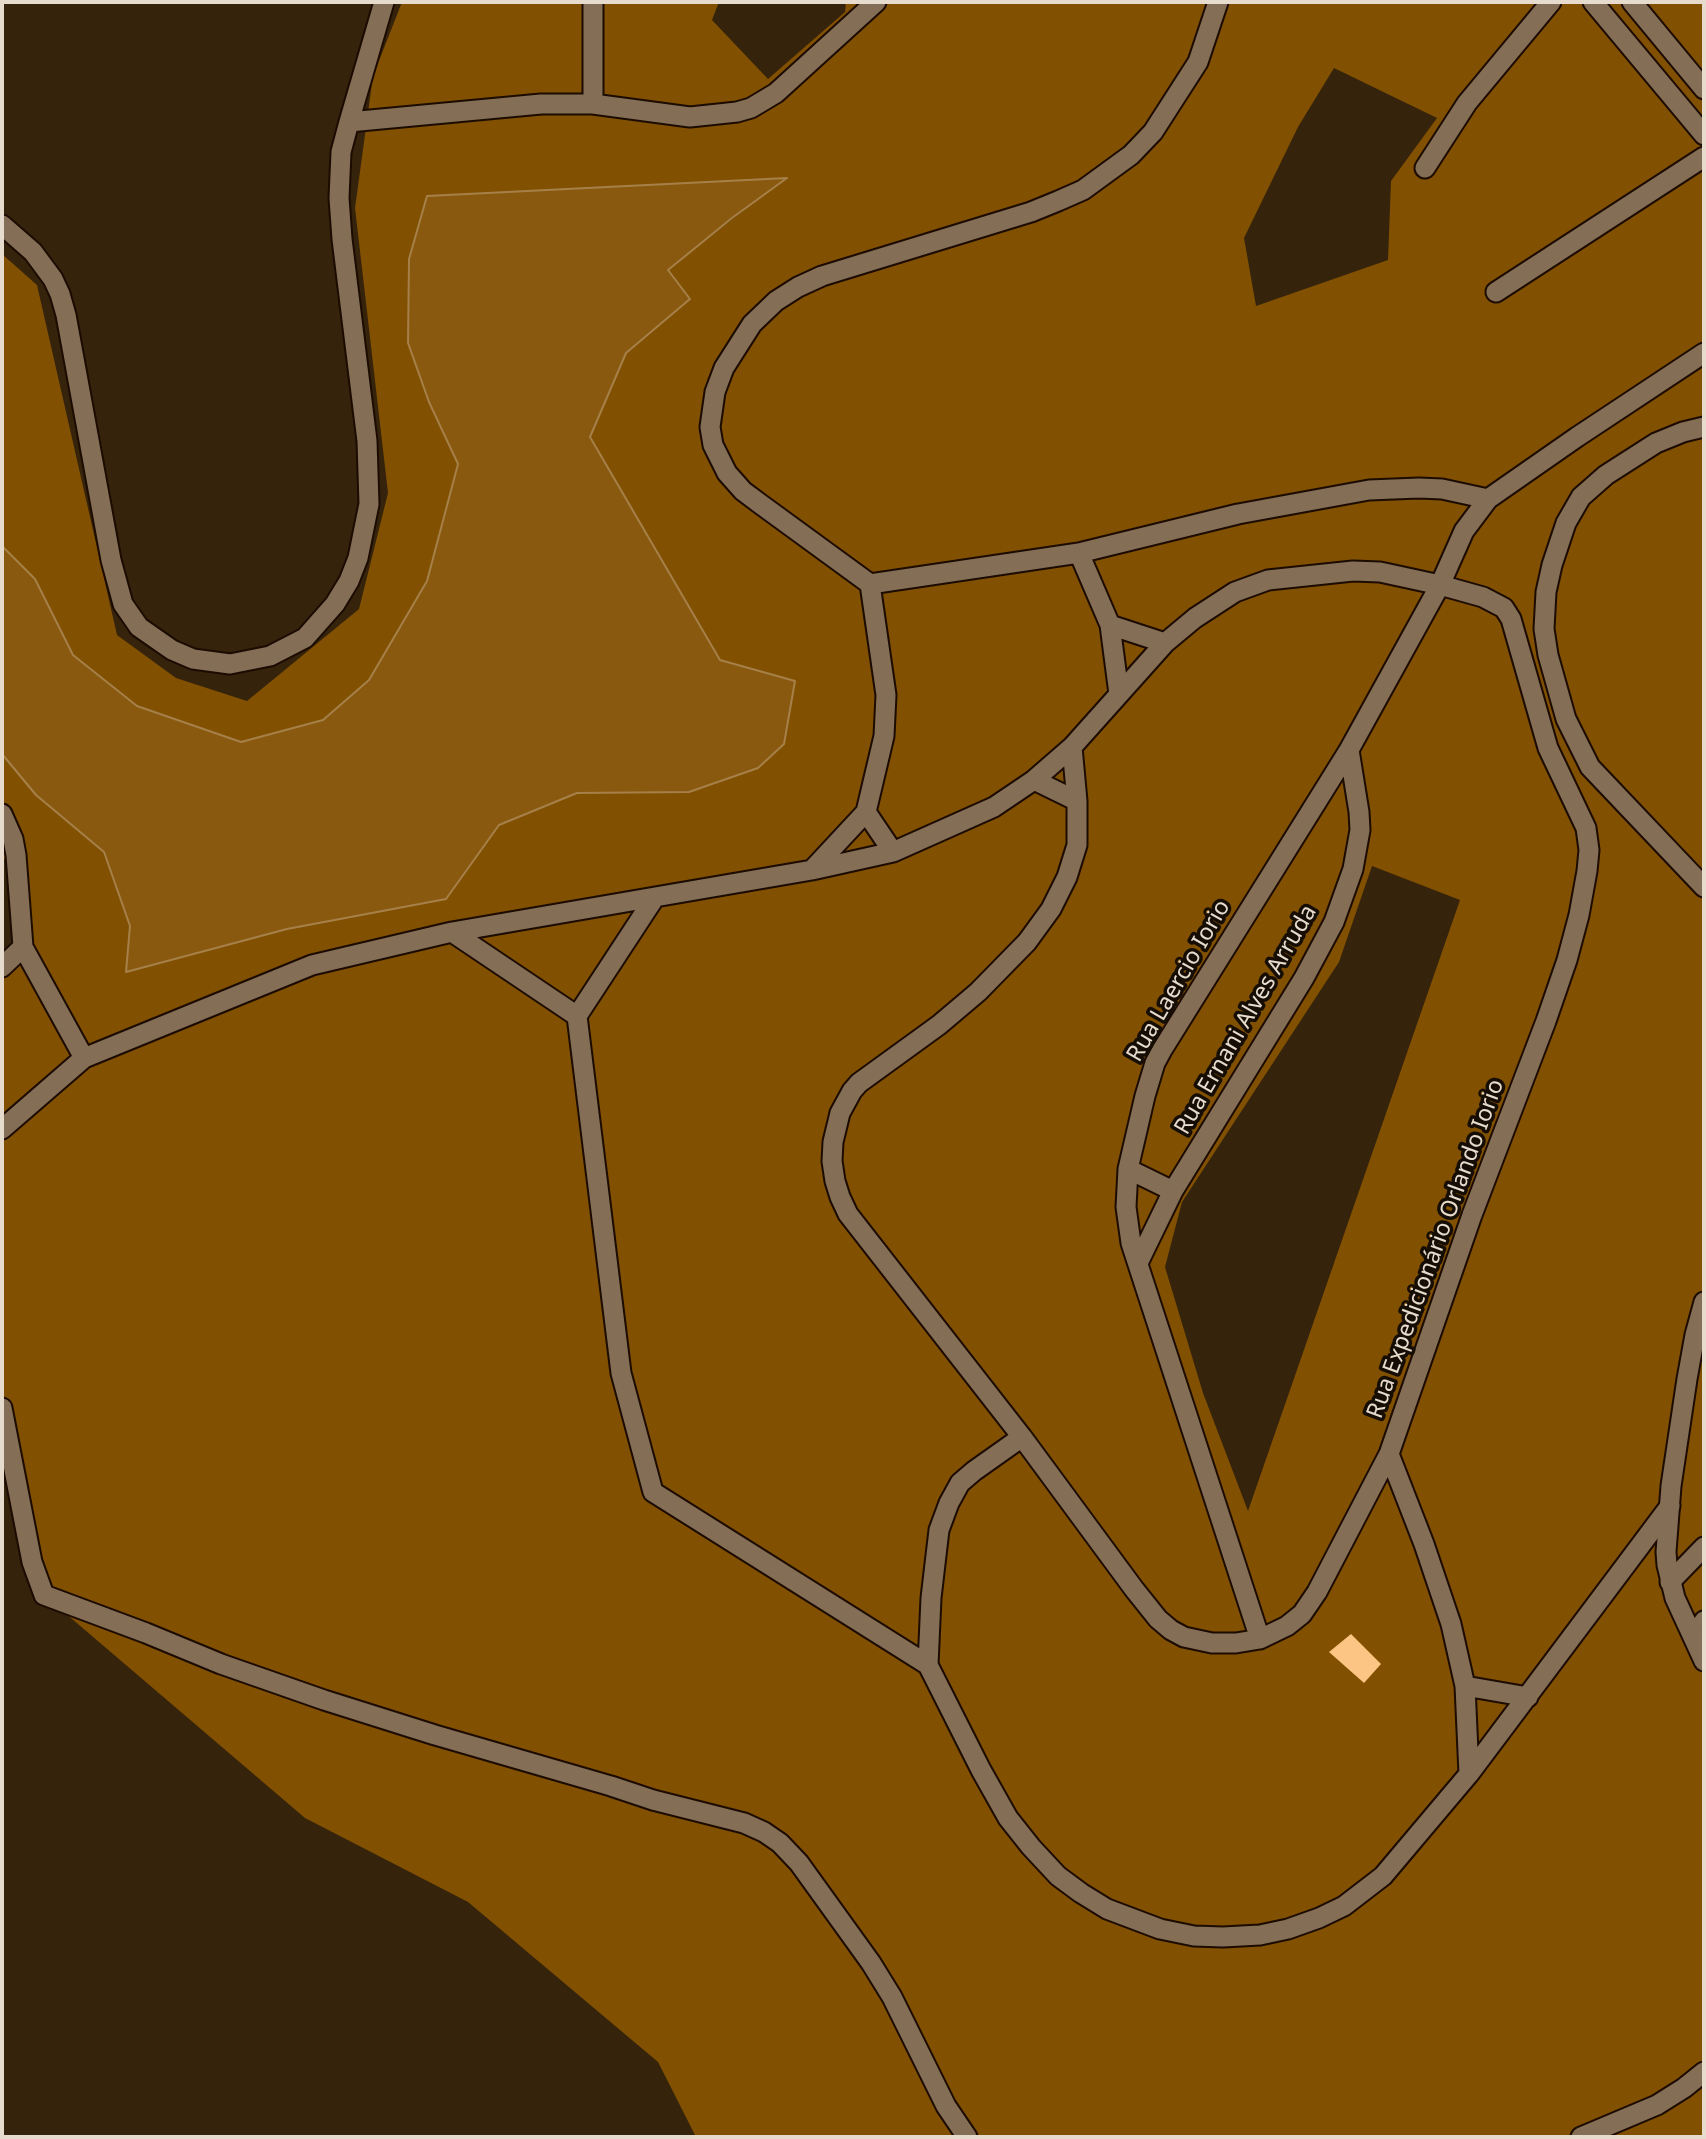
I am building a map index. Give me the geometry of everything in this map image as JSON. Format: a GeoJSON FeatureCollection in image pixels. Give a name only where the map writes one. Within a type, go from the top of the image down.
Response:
{"type":"FeatureCollection","features":[{"type":"Feature","properties":{"kind":"street"},"geometry":{"type":"LineString","coordinates":[[2,225],[45,266],[60,294],[111,560],[123,604],[139,627],[172,650],[192,659],[230,664],[250,662],[287,649],[305,638],[335,604],[349,581],[358,558],[369,504],[367,441],[339,198],[341,152],[384,2]]}},
{"type":"Feature","properties":{"kind":"street"},"geometry":{"type":"LineString","coordinates":[[593,2],[593,104]]}},
{"type":"Feature","properties":{"kind":"street"},"geometry":{"type":"LineString","coordinates":[[349,122],[541,104],[593,104],[690,117],[724,115],[751,108],[785,86],[876,2]]}},
{"type":"Feature","properties":{"kind":"street"},"geometry":{"type":"LineString","coordinates":[[1218,2],[1198,62],[1153,132],[1131,155],[1083,190],[1031,212],[822,276],[776,301],[752,324],[724,368],[711,412],[713,445],[727,473],[759,503],[870,584],[1079,553],[1238,514],[1369,490],[1442,489],[1488,499]]}},
{"type":"Feature","properties":{"kind":"street"},"geometry":{"type":"LineString","coordinates":[[1424,169],[1467,103],[1551,2]]}},
{"type":"Feature","properties":{"kind":"street"},"geometry":{"type":"LineString","coordinates":[[1593,2],[1704,135]]}},
{"type":"Feature","properties":{"kind":"street"},"geometry":{"type":"LineString","coordinates":[[1632,2],[1704,89]]}},
{"type":"Feature","properties":{"kind":"street"},"geometry":{"type":"LineString","coordinates":[[1496,292],[1704,157]]}},
{"type":"Feature","properties":{"kind":"street","name":"Rua Laercio Iorio"},"geometry":{"type":"LineString","coordinates":[[1260,1639],[1127,1224],[1128,1169],[1155,1063],[1349,750],[1440,585],[1464,530],[1488,499],[1704,353]]}},
{"type":"Feature","properties":{"kind":"street"},"geometry":{"type":"LineString","coordinates":[[1704,427],[1656,443],[1605,475],[1581,497],[1566,523],[1552,565],[1546,592],[1544,629],[1548,655],[1566,719],[1590,767],[1704,887]]}},
{"type":"Feature","properties":{"kind":"street"},"geometry":{"type":"LineString","coordinates":[[1079,553],[1110,625],[1119,694]]}},
{"type":"Feature","properties":{"kind":"street"},"geometry":{"type":"LineString","coordinates":[[2,1129],[84,1058],[312,965],[453,932],[812,870],[893,852],[994,807],[1034,780],[1072,747],[1166,643],[1221,600],[1250,585],[1313,574],[1369,571],[1440,585]]}},
{"type":"Feature","properties":{"kind":"street"},"geometry":{"type":"LineString","coordinates":[[812,870],[866,812],[879,762],[886,716],[884,676],[870,584]]}},
{"type":"Feature","properties":{"kind":"street","name":"Rua Expedicionário Orlando Iorio"},"geometry":{"type":"LineString","coordinates":[[1260,1639],[1287,1626],[1302,1614],[1317,1592],[1388,1454],[1467,1228],[1546,1021],[1567,960],[1585,882],[1588,839],[1586,828],[1548,748],[1515,630],[1507,612],[1483,597],[1440,585]]}},
{"type":"Feature","properties":{"kind":"street"},"geometry":{"type":"LineString","coordinates":[[1110,625],[1166,643]]}},
{"type":"Feature","properties":{"kind":"street"},"geometry":{"type":"LineString","coordinates":[[1072,747],[1077,801],[1077,845],[1059,893],[1041,924],[978,992],[852,1091],[841,1113],[833,1142],[835,1181],[839,1198],[848,1214],[1022,1437],[1158,1619],[1184,1637],[1212,1643],[1260,1639]]}},
{"type":"Feature","properties":{"kind":"street","name":"Rua Ernani Alves Arruda"},"geometry":{"type":"LineString","coordinates":[[1138,1263],[1173,1191],[1304,978],[1334,922],[1356,858],[1360,830],[1349,750]]}},
{"type":"Feature","properties":{"kind":"street"},"geometry":{"type":"LineString","coordinates":[[1034,780],[1077,801]]}},
{"type":"Feature","properties":{"kind":"street"},"geometry":{"type":"LineString","coordinates":[[866,812],[893,852]]}},
{"type":"Feature","properties":{"kind":"street"},"geometry":{"type":"LineString","coordinates":[[2,814],[13,839],[16,855],[23,947],[84,1058]]}},
{"type":"Feature","properties":{"kind":"street"},"geometry":{"type":"LineString","coordinates":[[655,897],[577,1016],[621,1373],[653,1492],[928,1665]]}},
{"type":"Feature","properties":{"kind":"street"},"geometry":{"type":"LineString","coordinates":[[453,932],[577,1016]]}},
{"type":"Feature","properties":{"kind":"street"},"geometry":{"type":"LineString","coordinates":[[2,967],[23,947]]}},
{"type":"Feature","properties":{"kind":"street"},"geometry":{"type":"LineString","coordinates":[[1128,1169],[1173,1191]]}},
{"type":"Feature","properties":{"kind":"street"},"geometry":{"type":"LineString","coordinates":[[1704,1302],[1687,1379],[1666,1552],[1675,1598],[1704,1661]]}},
{"type":"Feature","properties":{"kind":"street"},"geometry":{"type":"LineString","coordinates":[[2,1408],[32,1562],[44,1595],[221,1664],[324,1700],[653,1801],[744,1823],[764,1832],[799,1863],[871,1963],[892,1997],[946,2106],[967,2137]]}},
{"type":"Feature","properties":{"kind":"street"},"geometry":{"type":"LineString","coordinates":[[1022,1437],[960,1483],[948,1503],[939,1530],[935,1558],[928,1665],[1008,1818],[1058,1876],[1107,1909],[1160,1929],[1194,1936],[1260,1935],[1288,1929],[1344,1906],[1383,1876],[1469,1774],[1670,1506]]}},
{"type":"Feature","properties":{"kind":"street"},"geometry":{"type":"LineString","coordinates":[[1388,1454],[1440,1588],[1451,1624],[1465,1686],[1469,1774]]}},
{"type":"Feature","properties":{"kind":"street"},"geometry":{"type":"LineString","coordinates":[[1670,1581],[1704,1547]]}},
{"type":"Feature","properties":{"kind":"street"},"geometry":{"type":"LineString","coordinates":[[1694,1638],[1704,1621]]}},
{"type":"Feature","properties":{"kind":"street"},"geometry":{"type":"LineString","coordinates":[[1465,1686],[1528,1697]]}},
{"type":"Feature","properties":{"kind":"street"},"geometry":{"type":"LineString","coordinates":[[1581,2137],[1657,2105],[1704,2072]]}},
{"type":"Feature","properties":{"kind":"shaded area"},"geometry":{"type":"Polygon","coordinates":[[[402,2],[719,2],[712,20],[768,79],[845,12],[846,2],[1704,2],[1704,2137],[696,2137],[658,2062],[468,1902],[305,1818],[44,1595],[2,1448],[2,967],[23,947],[6,862],[2,854],[2,754],[36,795],[104,852],[130,926],[126,972],[287,929],[446,899],[499,825],[577,793],[689,792],[795,681],[720,660],[590,437],[626,353],[689,299],[667,270],[785,178],[427,196],[408,343],[429,402],[458,464],[427,581],[369,680],[323,720],[241,742],[137,706],[73,655],[35,579],[2,546],[2,254],[37,285],[117,635],[176,678],[247,701],[359,609],[388,493],[355,208],[373,76],[402,2]],[[1334,68],[1298,127],[1244,238],[1256,306],[1388,260],[1391,181],[1437,118],[1334,68]],[[1372,866],[1339,962],[1182,1202],[1165,1267],[1203,1393],[1248,1511],[1460,900],[1372,866]]]}},
{"type":"Feature","properties":{"kind":"shaded area"},"geometry":{"type":"Polygon","coordinates":[[[787,178],[668,270],[690,299],[626,353],[590,437],[720,660],[795,681],[784,744],[758,768],[689,792],[577,793],[499,825],[446,899],[287,929],[126,972],[130,926],[104,852],[36,795],[2,754],[2,546],[35,579],[73,655],[137,706],[241,742],[323,720],[369,680],[427,581],[458,464],[429,402],[408,343],[409,259],[427,196],[787,178]]]}},
{"type":"Feature","properties":{"kind":"building"},"geometry":{"type":"Polygon","coordinates":[[[1351,1634],[1381,1664],[1364,1683],[1329,1652],[1351,1634]]]}}]}
